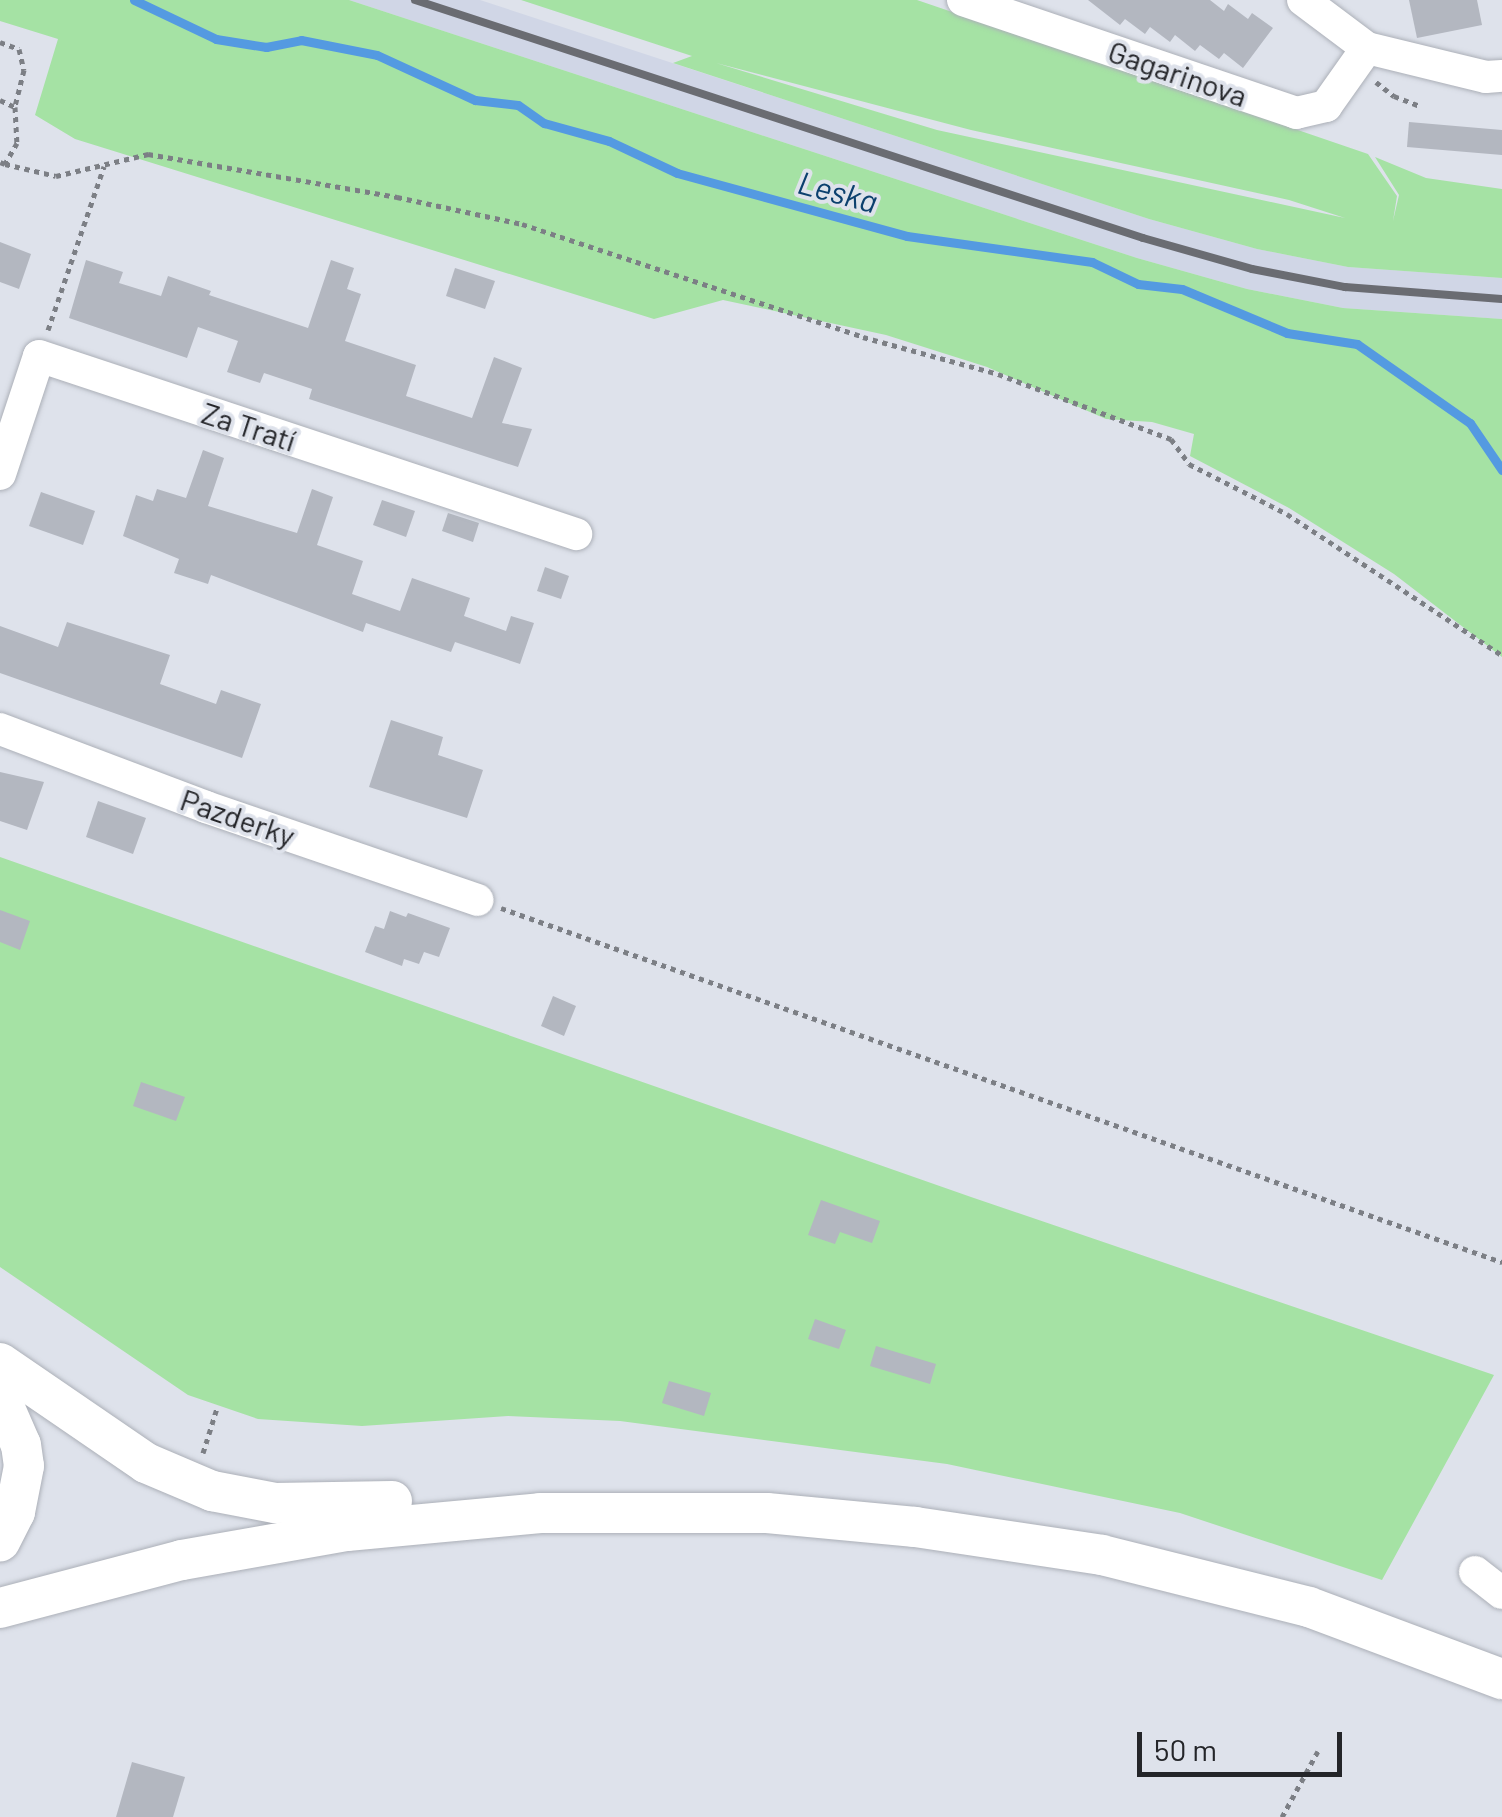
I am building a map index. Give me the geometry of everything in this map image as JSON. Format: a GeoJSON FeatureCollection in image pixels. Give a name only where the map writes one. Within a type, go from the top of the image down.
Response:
{"type":"FeatureCollection","features":[{"type":"Feature","properties":{"kind":"main road"},"geometry":{"type":"LineString","coordinates":[[0,1363],[146,1463],[212,1491],[314,1505],[563,1490],[679,1511]]}},
{"type":"Feature","properties":{"kind":"main road"},"geometry":{"type":"LineString","coordinates":[[0,1397],[21,1445],[24,1466],[15,1512],[0,1541]]}},
{"type":"Feature","properties":{"kind":"main road"},"geometry":{"type":"LineString","coordinates":[[0,1608],[182,1560],[347,1531],[506,1516],[679,1511],[832,1517],[1102,1555],[1309,1607],[1502,1679]]}},
{"type":"Feature","properties":{"kind":"street","name":"Gagarinova"},"geometry":{"type":"LineString","coordinates":[[963,0],[1296,113],[1326,106],[1368,48]]}},
{"type":"Feature","properties":{"kind":"street"},"geometry":{"type":"LineString","coordinates":[[1303,0],[1368,48],[1486,77],[1502,76]]}},
{"type":"Feature","properties":{"kind":"street"},"geometry":{"type":"LineString","coordinates":[[0,474],[39,356]]}},
{"type":"Feature","properties":{"kind":"street","name":"Za Tratí"},"geometry":{"type":"LineString","coordinates":[[39,356],[576,534]]}},
{"type":"Feature","properties":{"kind":"street","name":"Pazderky"},"geometry":{"type":"LineString","coordinates":[[0,728],[206,806],[477,900]]}},
{"type":"Feature","properties":{"kind":"street"},"geometry":{"type":"LineString","coordinates":[[1474,1572],[1502,1593]]}},
{"type":"Feature","properties":{"kind":"path"},"geometry":{"type":"LineString","coordinates":[[0,42],[20,50],[24,70],[14,107],[16,143],[3,163],[56,176],[148,154],[522,224],[863,338],[998,374],[1171,438],[1189,464],[1287,514],[1502,655]]}},
{"type":"Feature","properties":{"kind":"path"},"geometry":{"type":"LineString","coordinates":[[0,100],[14,107]]}},
{"type":"Feature","properties":{"kind":"path"},"geometry":{"type":"LineString","coordinates":[[39,356],[104,166]]}},
{"type":"Feature","properties":{"kind":"path"},"geometry":{"type":"LineString","coordinates":[[477,900],[1502,1262]]}},
{"type":"Feature","properties":{"kind":"path"},"geometry":{"type":"LineString","coordinates":[[199,1465],[216,1408]]}},
{"type":"Feature","properties":{"kind":"path"},"geometry":{"type":"LineString","coordinates":[[1282,1817],[1318,1751]]}},
{"type":"Feature","properties":{"kind":"shaded area"},"geometry":{"type":"Polygon","coordinates":[[[349,0],[480,0],[1149,219],[1257,249],[1348,267],[1502,278],[1502,319],[1343,308],[1247,289],[1137,258],[349,0]]]}},
{"type":"Feature","properties":{"kind":"green space"},"geometry":{"type":"Polygon","coordinates":[[[0,0],[349,0],[1137,258],[1247,289],[1343,308],[1502,319],[1502,657],[1394,574],[1289,508],[1190,456],[1194,434],[1152,422],[1106,419],[987,367],[886,335],[723,300],[654,319],[75,139],[35,115],[58,39],[0,21],[0,0]]]}},
{"type":"Feature","properties":{"kind":"green space"},"geometry":{"type":"Polygon","coordinates":[[[521,0],[917,0],[1368,154],[1397,196],[1393,221],[1399,195],[1375,157],[1426,178],[1502,189],[1502,278],[1348,267],[1257,249],[1149,219],[673,63],[692,56],[521,0]],[[716,63],[937,130],[1345,218],[1289,200],[971,130],[716,63]]]}},
{"type":"Feature","properties":{"kind":"green space"},"geometry":{"type":"Polygon","coordinates":[[[0,857],[971,1197],[1494,1375],[1382,1580],[1180,1513],[947,1464],[620,1421],[508,1416],[362,1426],[258,1419],[188,1395],[0,1267],[0,857]]]}},
{"type":"Feature","properties":{"kind":"building"},"geometry":{"type":"Polygon","coordinates":[[[1088,0],[1210,0],[1224,11],[1228,4],[1248,19],[1252,13],[1273,28],[1243,68],[1224,53],[1219,59],[1200,45],[1195,51],[1175,35],[1170,42],[1150,27],[1145,34],[1125,19],[1120,25],[1088,0]]]}},
{"type":"Feature","properties":{"kind":"building"},"geometry":{"type":"Polygon","coordinates":[[[1409,0],[1477,0],[1482,25],[1417,38],[1409,0]]]}},
{"type":"Feature","properties":{"kind":"building"},"geometry":{"type":"Polygon","coordinates":[[[1409,122],[1502,130],[1502,155],[1407,147],[1409,122]]]}},
{"type":"Feature","properties":{"kind":"building"},"geometry":{"type":"Polygon","coordinates":[[[0,242],[31,254],[19,289],[0,282],[0,242]]]}},
{"type":"Feature","properties":{"kind":"building"},"geometry":{"type":"Polygon","coordinates":[[[86,260],[123,272],[119,283],[161,296],[168,276],[211,291],[209,295],[308,328],[331,260],[354,268],[347,289],[361,294],[345,341],[416,365],[406,396],[472,418],[494,357],[522,368],[502,423],[532,429],[518,467],[309,399],[312,389],[264,373],[260,383],[227,372],[238,341],[198,327],[187,358],[69,318],[86,260]]]}},
{"type":"Feature","properties":{"kind":"building"},"geometry":{"type":"Polygon","coordinates":[[[455,268],[495,281],[485,309],[446,296],[455,268]]]}},
{"type":"Feature","properties":{"kind":"building"},"geometry":{"type":"Polygon","coordinates":[[[203,450],[224,458],[208,506],[297,533],[312,489],[333,497],[317,545],[363,561],[352,594],[400,611],[412,578],[470,598],[464,616],[506,631],[511,616],[534,623],[520,664],[455,642],[451,652],[366,623],[363,632],[211,575],[208,584],[174,573],[179,559],[123,536],[136,495],[153,501],[157,489],[186,498],[203,450]]]}},
{"type":"Feature","properties":{"kind":"building"},"geometry":{"type":"Polygon","coordinates":[[[41,492],[95,511],[83,545],[29,526],[41,492]]]}},
{"type":"Feature","properties":{"kind":"building"},"geometry":{"type":"Polygon","coordinates":[[[382,500],[415,511],[406,537],[373,525],[382,500]]]}},
{"type":"Feature","properties":{"kind":"building"},"geometry":{"type":"Polygon","coordinates":[[[448,513],[479,523],[473,542],[442,531],[448,513]]]}},
{"type":"Feature","properties":{"kind":"building"},"geometry":{"type":"Polygon","coordinates":[[[545,567],[569,576],[561,599],[537,591],[545,567]]]}},
{"type":"Feature","properties":{"kind":"building"},"geometry":{"type":"Polygon","coordinates":[[[67,622],[170,655],[160,684],[216,704],[221,690],[261,704],[242,758],[0,673],[0,626],[58,647],[67,622]]]}},
{"type":"Feature","properties":{"kind":"building"},"geometry":{"type":"Polygon","coordinates":[[[391,720],[443,737],[438,755],[483,770],[467,818],[369,787],[391,720]]]}},
{"type":"Feature","properties":{"kind":"building"},"geometry":{"type":"Polygon","coordinates":[[[0,772],[44,782],[27,830],[0,821],[0,772]]]}},
{"type":"Feature","properties":{"kind":"building"},"geometry":{"type":"Polygon","coordinates":[[[98,801],[146,818],[133,854],[86,837],[98,801]]]}},
{"type":"Feature","properties":{"kind":"building"},"geometry":{"type":"Polygon","coordinates":[[[0,910],[30,921],[20,950],[0,942],[0,910]]]}},
{"type":"Feature","properties":{"kind":"building"},"geometry":{"type":"Polygon","coordinates":[[[390,911],[450,928],[439,957],[424,952],[419,964],[404,959],[402,966],[365,952],[375,926],[384,929],[390,911]]]}},
{"type":"Feature","properties":{"kind":"building"},"geometry":{"type":"Polygon","coordinates":[[[553,996],[576,1006],[564,1036],[541,1026],[553,996]]]}},
{"type":"Feature","properties":{"kind":"building"},"geometry":{"type":"Polygon","coordinates":[[[141,1082],[185,1097],[176,1121],[133,1106],[141,1082]]]}},
{"type":"Feature","properties":{"kind":"building"},"geometry":{"type":"Polygon","coordinates":[[[821,1200],[880,1221],[872,1243],[840,1232],[835,1244],[808,1235],[821,1200]]]}},
{"type":"Feature","properties":{"kind":"building"},"geometry":{"type":"Polygon","coordinates":[[[815,1319],[846,1330],[839,1349],[808,1339],[815,1319]]]}},
{"type":"Feature","properties":{"kind":"building"},"geometry":{"type":"Polygon","coordinates":[[[876,1346],[936,1364],[930,1384],[870,1366],[876,1346]]]}},
{"type":"Feature","properties":{"kind":"building"},"geometry":{"type":"Polygon","coordinates":[[[669,1381],[711,1393],[704,1416],[662,1403],[669,1381]]]}},
{"type":"Feature","properties":{"kind":"building"},"geometry":{"type":"Polygon","coordinates":[[[132,1762],[185,1777],[173,1817],[116,1817],[132,1762]]]}},
{"type":"Feature","properties":{"kind":"waterway","name":"Leska"},"geometry":{"type":"LineString","coordinates":[[134,0],[216,39],[266,47],[301,40],[377,55],[475,100],[518,105],[544,123],[609,141],[677,173],[907,236],[1092,262],[1138,284],[1182,289],[1287,333],[1357,344],[1470,423],[1502,470]]}},
{"type":"Feature","properties":{"kind":"railway"},"geometry":{"type":"LineString","coordinates":[[415,0],[1143,238],[1252,269],[1345,287],[1502,299]]}}]}
